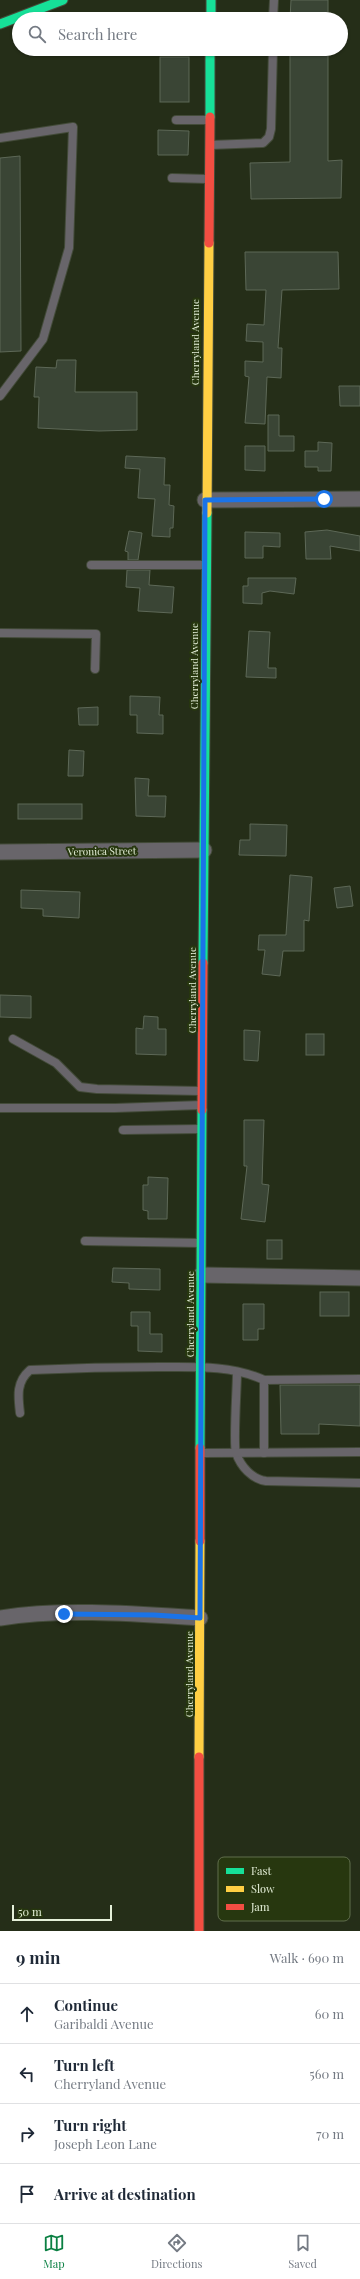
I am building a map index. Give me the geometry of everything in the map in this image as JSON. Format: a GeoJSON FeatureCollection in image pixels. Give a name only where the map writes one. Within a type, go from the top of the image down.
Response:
{"type":"FeatureCollection","features":[{"type":"Feature","properties":{"kind":"street"},"geometry":{"type":"LineString","coordinates":[[32,12],[63,0]]}},
{"type":"Feature","properties":{"kind":"street"},"geometry":{"type":"LineString","coordinates":[[211,0],[211,12]]}},
{"type":"Feature","properties":{"kind":"street"},"geometry":{"type":"LineString","coordinates":[[0,24],[12,19]]}},
{"type":"Feature","properties":{"kind":"street","name":"Cherryland Avenue"},"geometry":{"type":"LineString","coordinates":[[199,1931],[205,500],[207,178],[210,56]]}},
{"type":"Feature","properties":{"kind":"street"},"geometry":{"type":"LineString","coordinates":[[205,500],[360,499]]}},
{"type":"Feature","properties":{"kind":"street","name":"Veronica Street"},"geometry":{"type":"LineString","coordinates":[[0,852],[204,850]]}},
{"type":"Feature","properties":{"kind":"street"},"geometry":{"type":"LineString","coordinates":[[202,1275],[360,1278]]}},
{"type":"Feature","properties":{"kind":"street"},"geometry":{"type":"LineString","coordinates":[[0,1618],[64,1614],[154,1615],[200,1618]]}},
{"type":"Feature","properties":{"kind":"lane"},"geometry":{"type":"LineString","coordinates":[[274,0],[274,12]]}},
{"type":"Feature","properties":{"kind":"lane"},"geometry":{"type":"LineString","coordinates":[[208,145],[263,143],[269,137],[273,56]]}},
{"type":"Feature","properties":{"kind":"lane"},"geometry":{"type":"LineString","coordinates":[[176,120],[208,120]]}},
{"type":"Feature","properties":{"kind":"lane"},"geometry":{"type":"LineString","coordinates":[[0,138],[73,127],[69,248],[43,339],[0,396]]}},
{"type":"Feature","properties":{"kind":"lane"},"geometry":{"type":"LineString","coordinates":[[172,178],[207,178]]}},
{"type":"Feature","properties":{"kind":"lane"},"geometry":{"type":"LineString","coordinates":[[91,564],[205,565]]}},
{"type":"Feature","properties":{"kind":"lane"},"geometry":{"type":"LineString","coordinates":[[0,633],[96,634],[95,669]]}},
{"type":"Feature","properties":{"kind":"lane"},"geometry":{"type":"LineString","coordinates":[[13,1040],[56,1063],[80,1087],[97,1089],[202,1091]]}},
{"type":"Feature","properties":{"kind":"lane"},"geometry":{"type":"LineString","coordinates":[[0,1108],[115,1108],[202,1105]]}},
{"type":"Feature","properties":{"kind":"lane"},"geometry":{"type":"LineString","coordinates":[[123,1130],[202,1129]]}},
{"type":"Feature","properties":{"kind":"lane"},"geometry":{"type":"LineString","coordinates":[[85,1241],[202,1243]]}},
{"type":"Feature","properties":{"kind":"lane"},"geometry":{"type":"LineString","coordinates":[[20,1413],[19,1385],[22,1376],[30,1370],[97,1367],[201,1367],[221,1368],[255,1376],[264,1380],[360,1379]]}},
{"type":"Feature","properties":{"kind":"lane"},"geometry":{"type":"LineString","coordinates":[[238,1373],[236,1452],[249,1474],[256,1480],[360,1483]]}},
{"type":"Feature","properties":{"kind":"lane"},"geometry":{"type":"LineString","coordinates":[[264,1380],[264,1453]]}},
{"type":"Feature","properties":{"kind":"lane"},"geometry":{"type":"LineString","coordinates":[[200,1453],[360,1452]]}},
{"type":"Feature","properties":{"kind":"building"},"geometry":{"type":"Polygon","coordinates":[[[291,0],[328,0],[328,12],[290,12],[291,0]]]}},
{"type":"Feature","properties":{"kind":"building"},"geometry":{"type":"Polygon","coordinates":[[[290,56],[328,56],[328,161],[342,160],[341,198],[251,199],[250,163],[290,162],[290,56]]]}},
{"type":"Feature","properties":{"kind":"building"},"geometry":{"type":"Polygon","coordinates":[[[160,57],[189,57],[189,102],[160,102],[160,57]]]}},
{"type":"Feature","properties":{"kind":"building"},"geometry":{"type":"Polygon","coordinates":[[[158,130],[189,131],[188,155],[158,155],[158,130]]]}},
{"type":"Feature","properties":{"kind":"building"},"geometry":{"type":"Polygon","coordinates":[[[20,156],[21,351],[0,352],[0,158],[20,156]]]}},
{"type":"Feature","properties":{"kind":"building"},"geometry":{"type":"Polygon","coordinates":[[[245,252],[338,252],[339,289],[282,290],[278,348],[282,348],[281,378],[267,377],[265,424],[245,423],[249,377],[245,376],[245,361],[263,362],[263,342],[246,341],[247,324],[264,325],[266,290],[246,290],[245,252]]]}},
{"type":"Feature","properties":{"kind":"building"},"geometry":{"type":"Polygon","coordinates":[[[57,360],[76,360],[75,392],[137,392],[137,430],[99,431],[38,428],[39,397],[34,397],[36,367],[56,368],[57,360]]]}},
{"type":"Feature","properties":{"kind":"building"},"geometry":{"type":"Polygon","coordinates":[[[339,386],[360,386],[360,406],[340,406],[339,386]]]}},
{"type":"Feature","properties":{"kind":"building"},"geometry":{"type":"Polygon","coordinates":[[[268,415],[279,415],[279,436],[294,436],[294,451],[268,451],[268,415]]]}},
{"type":"Feature","properties":{"kind":"building"},"geometry":{"type":"Polygon","coordinates":[[[318,442],[332,443],[331,471],[318,471],[318,467],[305,467],[305,451],[318,451],[318,442]]]}},
{"type":"Feature","properties":{"kind":"building"},"geometry":{"type":"Polygon","coordinates":[[[245,446],[265,446],[265,471],[245,470],[245,446]]]}},
{"type":"Feature","properties":{"kind":"building"},"geometry":{"type":"Polygon","coordinates":[[[126,456],[165,458],[164,485],[170,485],[169,505],[174,506],[173,528],[170,528],[170,537],[152,536],[155,499],[138,498],[140,469],[125,468],[126,456]]]}},
{"type":"Feature","properties":{"kind":"building"},"geometry":{"type":"Polygon","coordinates":[[[327,530],[360,536],[360,551],[330,546],[331,559],[306,559],[305,532],[327,530]]]}},
{"type":"Feature","properties":{"kind":"building"},"geometry":{"type":"Polygon","coordinates":[[[129,531],[142,533],[138,560],[128,560],[128,552],[125,551],[129,531]]]}},
{"type":"Feature","properties":{"kind":"building"},"geometry":{"type":"Polygon","coordinates":[[[245,532],[280,533],[280,547],[263,546],[263,558],[245,558],[245,532]]]}},
{"type":"Feature","properties":{"kind":"building"},"geometry":{"type":"Polygon","coordinates":[[[127,570],[150,570],[149,585],[174,587],[172,613],[138,611],[140,588],[126,587],[127,570]]]}},
{"type":"Feature","properties":{"kind":"building"},"geometry":{"type":"Polygon","coordinates":[[[248,578],[296,578],[294,594],[270,591],[262,593],[262,604],[243,603],[243,586],[248,586],[248,578]]]}},
{"type":"Feature","properties":{"kind":"building"},"geometry":{"type":"Polygon","coordinates":[[[249,631],[270,632],[268,668],[276,668],[276,678],[246,677],[249,631]]]}},
{"type":"Feature","properties":{"kind":"building"},"geometry":{"type":"Polygon","coordinates":[[[130,696],[160,697],[159,715],[163,715],[163,734],[137,733],[137,715],[130,715],[130,696]]]}},
{"type":"Feature","properties":{"kind":"building"},"geometry":{"type":"Polygon","coordinates":[[[98,707],[98,725],[79,725],[78,708],[98,707]]]}},
{"type":"Feature","properties":{"kind":"building"},"geometry":{"type":"Polygon","coordinates":[[[69,750],[84,751],[83,776],[68,776],[69,750]]]}},
{"type":"Feature","properties":{"kind":"building"},"geometry":{"type":"Polygon","coordinates":[[[135,778],[149,779],[148,796],[166,796],[165,817],[136,816],[135,778]]]}},
{"type":"Feature","properties":{"kind":"building"},"geometry":{"type":"Polygon","coordinates":[[[18,804],[82,804],[82,819],[18,819],[18,804]]]}},
{"type":"Feature","properties":{"kind":"building"},"geometry":{"type":"Polygon","coordinates":[[[250,824],[287,825],[286,856],[239,855],[240,840],[250,840],[250,824]]]}},
{"type":"Feature","properties":{"kind":"building"},"geometry":{"type":"Polygon","coordinates":[[[290,875],[312,877],[309,921],[304,920],[304,951],[283,951],[280,976],[262,974],[265,950],[258,950],[259,935],[286,935],[290,875]]]}},
{"type":"Feature","properties":{"kind":"building"},"geometry":{"type":"Polygon","coordinates":[[[350,886],[353,906],[337,908],[334,888],[350,886]]]}},
{"type":"Feature","properties":{"kind":"building"},"geometry":{"type":"Polygon","coordinates":[[[21,890],[80,892],[79,918],[43,916],[43,909],[21,908],[21,890]]]}},
{"type":"Feature","properties":{"kind":"building"},"geometry":{"type":"Polygon","coordinates":[[[0,995],[31,996],[31,1018],[0,1017],[0,995]]]}},
{"type":"Feature","properties":{"kind":"building"},"geometry":{"type":"Polygon","coordinates":[[[144,1016],[158,1017],[158,1029],[166,1029],[166,1055],[136,1054],[136,1028],[143,1029],[144,1016]]]}},
{"type":"Feature","properties":{"kind":"building"},"geometry":{"type":"Polygon","coordinates":[[[244,1030],[260,1031],[258,1061],[244,1060],[244,1030]]]}},
{"type":"Feature","properties":{"kind":"building"},"geometry":{"type":"Polygon","coordinates":[[[306,1034],[324,1034],[324,1055],[306,1055],[306,1034]]]}},
{"type":"Feature","properties":{"kind":"building"},"geometry":{"type":"Polygon","coordinates":[[[244,1120],[264,1120],[262,1184],[269,1185],[265,1222],[241,1219],[247,1166],[244,1166],[244,1120]]]}},
{"type":"Feature","properties":{"kind":"building"},"geometry":{"type":"Polygon","coordinates":[[[148,1177],[168,1178],[167,1219],[148,1219],[148,1211],[143,1210],[143,1185],[148,1185],[148,1177]]]}},
{"type":"Feature","properties":{"kind":"building"},"geometry":{"type":"Polygon","coordinates":[[[267,1240],[282,1240],[282,1259],[267,1259],[267,1240]]]}},
{"type":"Feature","properties":{"kind":"building"},"geometry":{"type":"Polygon","coordinates":[[[113,1268],[160,1269],[160,1290],[129,1289],[129,1283],[112,1282],[113,1268]]]}},
{"type":"Feature","properties":{"kind":"building"},"geometry":{"type":"Polygon","coordinates":[[[320,1292],[349,1292],[349,1316],[320,1316],[320,1292]]]}},
{"type":"Feature","properties":{"kind":"building"},"geometry":{"type":"Polygon","coordinates":[[[243,1304],[264,1304],[264,1329],[258,1329],[258,1340],[243,1340],[243,1304]]]}},
{"type":"Feature","properties":{"kind":"building"},"geometry":{"type":"Polygon","coordinates":[[[131,1312],[150,1312],[150,1334],[162,1334],[162,1352],[138,1351],[138,1326],[131,1326],[131,1312]]]}},
{"type":"Feature","properties":{"kind":"building"},"geometry":{"type":"Polygon","coordinates":[[[280,1385],[360,1385],[360,1426],[319,1424],[319,1434],[281,1434],[280,1385]]]}},
{"type":"Feature","properties":{"kind":"traffic: fast"},"geometry":{"type":"LineString","coordinates":[[32,12],[63,0]]}},
{"type":"Feature","properties":{"kind":"traffic: fast"},"geometry":{"type":"LineString","coordinates":[[211,0],[211,12]]}},
{"type":"Feature","properties":{"kind":"traffic: fast"},"geometry":{"type":"LineString","coordinates":[[0,24],[12,19]]}},
{"type":"Feature","properties":{"kind":"traffic: fast"},"geometry":{"type":"LineString","coordinates":[[210,56],[210,117]]}},
{"type":"Feature","properties":{"kind":"traffic: fast"},"geometry":{"type":"LineString","coordinates":[[203,963],[207,513]]}},
{"type":"Feature","properties":{"kind":"traffic: fast"},"geometry":{"type":"LineString","coordinates":[[200,1448],[202,1110]]}},
{"type":"Feature","properties":{"kind":"traffic: slow"},"geometry":{"type":"LineString","coordinates":[[207,513],[209,243]]}},
{"type":"Feature","properties":{"kind":"traffic: slow"},"geometry":{"type":"LineString","coordinates":[[199,1757],[200,1541]]}},
{"type":"Feature","properties":{"kind":"traffic: jam"},"geometry":{"type":"LineString","coordinates":[[209,243],[210,117]]}},
{"type":"Feature","properties":{"kind":"traffic: jam"},"geometry":{"type":"LineString","coordinates":[[202,1110],[203,963]]}},
{"type":"Feature","properties":{"kind":"traffic: jam"},"geometry":{"type":"LineString","coordinates":[[200,1448],[200,1541]]}},
{"type":"Feature","properties":{"kind":"traffic: jam"},"geometry":{"type":"LineString","coordinates":[[199,1757],[199,1931]]}},
{"type":"Feature","properties":{"kind":"route"},"geometry":{"type":"LineString","coordinates":[[64,1614],[154,1615],[200,1618],[205,500],[324,499]]}}]}
